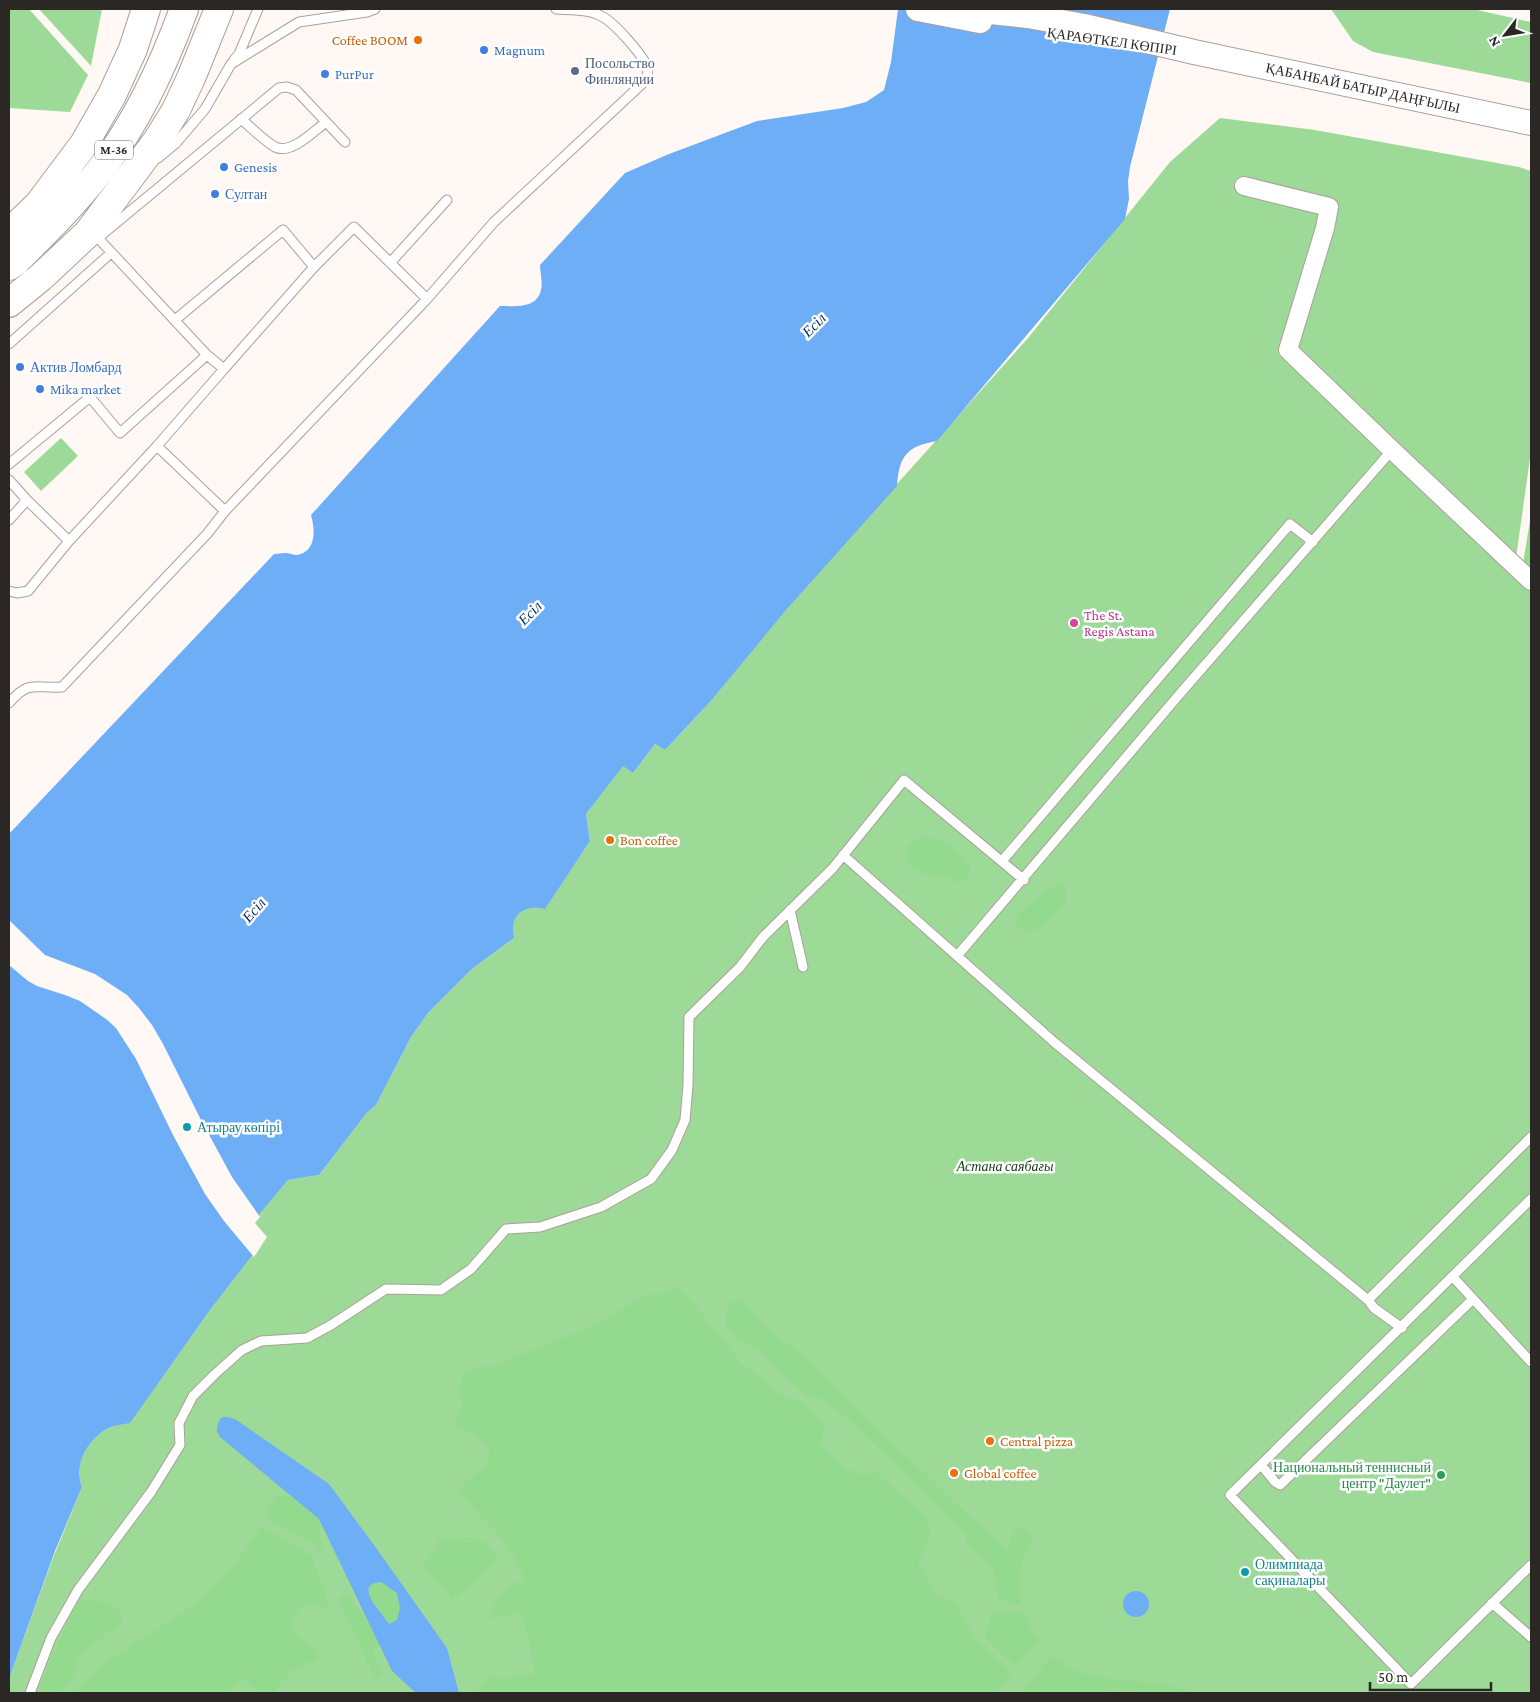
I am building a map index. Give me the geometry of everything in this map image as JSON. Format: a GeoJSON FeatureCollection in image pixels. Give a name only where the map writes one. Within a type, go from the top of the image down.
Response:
{"type":"FeatureCollection","features":[{"type":"Feature","properties":{"kind":"main road","name":"M-36"},"geometry":{"type":"LineString","coordinates":[[9,233],[39,204],[84,144],[112,95],[133,49],[146,9]]}},
{"type":"Feature","properties":{"kind":"main road","name":"M-36"},"geometry":{"type":"LineString","coordinates":[[9,266],[65,212],[105,164],[142,106],[171,43],[184,9]]}},
{"type":"Feature","properties":{"kind":"main road"},"geometry":{"type":"LineString","coordinates":[[9,303],[48,271],[90,242],[176,110],[195,71],[218,9]]}},
{"type":"Feature","properties":{"kind":"main road","name":"ҚАРАӨТКЕЛ КӨПІРІ"},"geometry":{"type":"LineString","coordinates":[[918,9],[998,24],[1194,52]]}},
{"type":"Feature","properties":{"kind":"main road","name":"ҚАРАӨТКЕЛ КӨПІРІ"},"geometry":{"type":"LineString","coordinates":[[963,9],[1028,16],[1084,26],[1194,52]]}},
{"type":"Feature","properties":{"kind":"main road","name":"ҚАБАНБАЙ БАТЫР ДАҢҒЫЛЫ"},"geometry":{"type":"LineString","coordinates":[[1194,52],[1531,123]]}},
{"type":"Feature","properties":{"kind":"street"},"geometry":{"type":"LineString","coordinates":[[1244,186],[1329,207],[1325,228],[1288,350],[1531,581]]}},
{"type":"Feature","properties":{"kind":"lane"},"geometry":{"type":"LineString","coordinates":[[134,172],[168,150],[205,109],[238,54],[258,9]]}},
{"type":"Feature","properties":{"kind":"lane"},"geometry":{"type":"LineString","coordinates":[[231,64],[299,22],[367,12],[375,9]]}},
{"type":"Feature","properties":{"kind":"lane"},"geometry":{"type":"LineString","coordinates":[[9,703],[19,691],[35,685],[46,688],[62,687],[206,534],[225,511],[428,299],[494,222],[642,85],[648,72],[646,64],[620,31],[608,20],[592,13],[556,9]]}},
{"type":"Feature","properties":{"kind":"lane"},"geometry":{"type":"LineString","coordinates":[[9,313],[90,242],[279,88],[287,87],[296,90],[346,142]]}},
{"type":"Feature","properties":{"kind":"lane"},"geometry":{"type":"LineString","coordinates":[[241,119],[276,147],[286,149],[297,144],[326,122]]}},
{"type":"Feature","properties":{"kind":"lane"},"geometry":{"type":"LineString","coordinates":[[390,263],[447,200]]}},
{"type":"Feature","properties":{"kind":"lane"},"geometry":{"type":"LineString","coordinates":[[9,591],[17,593],[28,591],[69,541],[157,446],[314,267],[354,227],[428,299]]}},
{"type":"Feature","properties":{"kind":"lane"},"geometry":{"type":"LineString","coordinates":[[174,320],[283,230],[314,267]]}},
{"type":"Feature","properties":{"kind":"lane"},"geometry":{"type":"LineString","coordinates":[[90,242],[111,253],[207,355],[224,369]]}},
{"type":"Feature","properties":{"kind":"lane"},"geometry":{"type":"LineString","coordinates":[[9,344],[111,253]]}},
{"type":"Feature","properties":{"kind":"lane"},"geometry":{"type":"LineString","coordinates":[[9,464],[90,397],[120,432],[207,355]]}},
{"type":"Feature","properties":{"kind":"lane"},"geometry":{"type":"LineString","coordinates":[[157,446],[225,511]]}},
{"type":"Feature","properties":{"kind":"lane"},"geometry":{"type":"LineString","coordinates":[[957,956],[1392,450]]}},
{"type":"Feature","properties":{"kind":"lane"},"geometry":{"type":"LineString","coordinates":[[9,480],[69,541]]}},
{"type":"Feature","properties":{"kind":"lane"},"geometry":{"type":"LineString","coordinates":[[9,520],[27,500]]}},
{"type":"Feature","properties":{"kind":"lane"},"geometry":{"type":"LineString","coordinates":[[1002,861],[1290,524],[1313,542]]}},
{"type":"Feature","properties":{"kind":"lane"},"geometry":{"type":"LineString","coordinates":[[30,1693],[51,1638],[78,1590],[151,1492],[180,1445],[179,1423],[193,1396],[242,1350],[261,1341],[307,1338],[331,1325],[386,1289],[441,1290],[471,1268],[506,1229],[540,1227],[602,1207],[651,1179],[672,1150],[685,1120],[688,1085],[689,1017],[740,967],[763,937],[833,868],[904,780],[1024,880]]}},
{"type":"Feature","properties":{"kind":"lane"},"geometry":{"type":"LineString","coordinates":[[843,855],[1054,1042],[1368,1300],[1374,1308],[1402,1328]]}},
{"type":"Feature","properties":{"kind":"lane"},"geometry":{"type":"LineString","coordinates":[[790,910],[803,967]]}},
{"type":"Feature","properties":{"kind":"lane"},"geometry":{"type":"LineString","coordinates":[[1368,1300],[1531,1137]]}},
{"type":"Feature","properties":{"kind":"lane"},"geometry":{"type":"LineString","coordinates":[[1531,1199],[1262,1466],[1230,1495],[1411,1684],[1531,1565]]}},
{"type":"Feature","properties":{"kind":"lane"},"geometry":{"type":"LineString","coordinates":[[1453,1277],[1531,1362]]}},
{"type":"Feature","properties":{"kind":"lane"},"geometry":{"type":"LineString","coordinates":[[1262,1466],[1275,1482],[1280,1485],[1473,1299]]}},
{"type":"Feature","properties":{"kind":"lane"},"geometry":{"type":"LineString","coordinates":[[1492,1602],[1531,1637]]}},
{"type":"Feature","properties":{"kind":"green space"},"geometry":{"type":"Polygon","coordinates":[[[9,9],[29,9],[88,75],[70,112],[9,108],[9,9]]]}},
{"type":"Feature","properties":{"kind":"green space"},"geometry":{"type":"Polygon","coordinates":[[[39,9],[102,9],[91,66],[39,9]]]}},
{"type":"Feature","properties":{"kind":"green space"},"geometry":{"type":"Polygon","coordinates":[[[1331,9],[1473,9],[1531,22],[1531,83],[1373,52],[1353,41],[1331,9]]]}},
{"type":"Feature","properties":{"kind":"green space","name":"Астана саябағы"},"geometry":{"type":"Polygon","coordinates":[[[1220,118],[1315,130],[1519,167],[1531,171],[1531,451],[1516,558],[1531,572],[1531,1693],[9,1693],[10,1676],[53,1558],[82,1487],[80,1469],[85,1452],[96,1437],[103,1432],[111,1427],[130,1422],[252,1254],[251,1223],[288,1180],[319,1175],[366,1114],[376,1105],[411,1037],[428,1013],[472,969],[513,939],[513,923],[519,913],[530,908],[545,908],[590,841],[586,814],[623,765],[633,773],[655,744],[665,750],[710,702],[770,628],[1028,338],[1170,162],[1220,118]]]}},
{"type":"Feature","properties":{"kind":"green space"},"geometry":{"type":"Polygon","coordinates":[[[61,438],[78,456],[41,491],[24,472],[61,438]]]}},
{"type":"Feature","properties":{"kind":"green space"},"geometry":{"type":"Polygon","coordinates":[[[1531,514],[1531,572],[1523,564],[1531,514]]]}},
{"type":"Feature","properties":{"kind":"green space"},"geometry":{"type":"Polygon","coordinates":[[[924,837],[939,840],[954,848],[965,860],[971,874],[957,884],[948,875],[942,874],[929,877],[908,865],[906,849],[914,840],[924,837]]]}},
{"type":"Feature","properties":{"kind":"green space"},"geometry":{"type":"Polygon","coordinates":[[[1059,884],[1064,888],[1067,898],[1051,918],[1030,933],[1015,924],[1017,917],[1025,909],[1044,893],[1059,884]]]}},
{"type":"Feature","properties":{"kind":"green space"},"geometry":{"type":"Polygon","coordinates":[[[676,1287],[693,1303],[741,1363],[785,1397],[803,1402],[825,1427],[820,1444],[845,1468],[864,1475],[874,1471],[925,1516],[931,1531],[918,1564],[936,1596],[955,1602],[975,1638],[1012,1673],[995,1693],[479,1693],[477,1690],[490,1674],[503,1679],[536,1673],[522,1612],[488,1619],[498,1597],[513,1582],[527,1583],[509,1547],[457,1490],[486,1465],[490,1451],[478,1437],[455,1424],[463,1403],[459,1389],[464,1374],[482,1366],[500,1366],[511,1359],[593,1326],[648,1294],[662,1294],[676,1287]]]}},
{"type":"Feature","properties":{"kind":"green space"},"geometry":{"type":"Polygon","coordinates":[[[740,1298],[769,1330],[796,1350],[1008,1551],[1010,1539],[1020,1525],[1033,1537],[1022,1562],[1021,1604],[1009,1604],[998,1597],[993,1569],[966,1542],[966,1534],[847,1418],[818,1397],[809,1398],[760,1352],[734,1336],[727,1329],[729,1307],[740,1298]]]}},
{"type":"Feature","properties":{"kind":"green space"},"geometry":{"type":"Polygon","coordinates":[[[276,1496],[291,1496],[319,1519],[321,1525],[319,1531],[323,1546],[318,1551],[316,1545],[271,1521],[267,1511],[276,1496]]]}},
{"type":"Feature","properties":{"kind":"green space"},"geometry":{"type":"Polygon","coordinates":[[[261,1526],[311,1555],[331,1610],[313,1603],[304,1603],[293,1617],[291,1631],[319,1652],[318,1658],[292,1670],[273,1693],[261,1693],[241,1678],[226,1693],[75,1693],[99,1668],[112,1658],[182,1613],[207,1594],[244,1552],[261,1526]]]}},
{"type":"Feature","properties":{"kind":"green space"},"geometry":{"type":"Polygon","coordinates":[[[477,1538],[486,1544],[499,1560],[452,1600],[423,1566],[435,1551],[438,1539],[477,1538]]]}},
{"type":"Feature","properties":{"kind":"green space"},"geometry":{"type":"Polygon","coordinates":[[[381,1582],[397,1593],[400,1608],[397,1620],[390,1624],[368,1594],[370,1586],[381,1582]]]}},
{"type":"Feature","properties":{"kind":"green space"},"geometry":{"type":"Polygon","coordinates":[[[342,1596],[351,1599],[357,1610],[366,1617],[379,1644],[373,1652],[381,1675],[375,1678],[338,1599],[342,1596]]]}},
{"type":"Feature","properties":{"kind":"green space"},"geometry":{"type":"Polygon","coordinates":[[[97,1600],[119,1610],[122,1622],[73,1660],[78,1670],[60,1693],[38,1693],[66,1624],[79,1601],[97,1600]]]}},
{"type":"Feature","properties":{"kind":"green space"},"geometry":{"type":"Polygon","coordinates":[[[996,1612],[1023,1613],[1039,1641],[1016,1666],[985,1638],[990,1621],[996,1612]]]}},
{"type":"Feature","properties":{"kind":"green space"},"geometry":{"type":"Polygon","coordinates":[[[1051,1656],[1082,1673],[1110,1679],[1166,1685],[1193,1693],[1139,1693],[1112,1688],[1104,1693],[1024,1693],[1025,1688],[1051,1656]]]}},
{"type":"Feature","properties":{"kind":"water","name":"Есіл"},"geometry":{"type":"Polygon","coordinates":[[[898,9],[1170,9],[1130,167],[1128,181],[1129,199],[1125,219],[937,441],[918,446],[906,454],[900,467],[897,486],[786,610],[710,702],[665,750],[655,744],[633,773],[623,766],[586,814],[590,841],[545,909],[530,908],[519,913],[514,923],[514,938],[472,969],[428,1013],[411,1037],[376,1105],[366,1114],[319,1175],[288,1180],[252,1223],[253,1254],[210,1310],[130,1423],[111,1427],[103,1432],[96,1437],[85,1452],[80,1469],[82,1487],[55,1551],[9,1679],[9,834],[274,554],[297,555],[304,553],[308,549],[314,533],[311,515],[500,306],[519,306],[535,301],[542,287],[540,265],[625,173],[669,154],[757,121],[843,108],[866,102],[884,90],[891,62],[898,9]]]}},
{"type":"Feature","properties":{"kind":"water"},"geometry":{"type":"Polygon","coordinates":[[[222,1417],[227,1417],[235,1419],[329,1484],[447,1648],[459,1693],[416,1693],[392,1671],[319,1519],[220,1437],[217,1430],[222,1417]],[[381,1582],[374,1583],[368,1590],[371,1599],[390,1624],[397,1620],[400,1608],[397,1593],[381,1582]]]}},
{"type":"Feature","properties":{"kind":"water"},"geometry":{"type":"Polygon","coordinates":[[[1136,1591],[1145,1595],[1149,1604],[1145,1613],[1136,1617],[1127,1613],[1123,1604],[1127,1595],[1136,1591]]]}},
{"type":"Feature","properties":{"kind":"pier"},"geometry":{"type":"Polygon","coordinates":[[[9,920],[45,955],[95,974],[127,995],[152,1025],[232,1177],[260,1217],[255,1223],[267,1237],[254,1257],[224,1221],[205,1194],[173,1135],[136,1059],[116,1028],[80,1001],[37,986],[9,965],[9,920]]]}},
{"type":"Feature","properties":{"kind":"place","name":"Coffee BOOM"},"geometry":{"type":"Point","coordinates":[418,40]}},
{"type":"Feature","properties":{"kind":"place","name":"Magnum"},"geometry":{"type":"Point","coordinates":[484,50]}},
{"type":"Feature","properties":{"kind":"place","name":"Посольство Финляндии"},"geometry":{"type":"Point","coordinates":[575,71]}},
{"type":"Feature","properties":{"kind":"place","name":"PurPur"},"geometry":{"type":"Point","coordinates":[325,74]}},
{"type":"Feature","properties":{"kind":"place","name":"Genesis"},"geometry":{"type":"Point","coordinates":[224,167]}},
{"type":"Feature","properties":{"kind":"place","name":"Султан"},"geometry":{"type":"Point","coordinates":[215,194]}},
{"type":"Feature","properties":{"kind":"place","name":"Актив Ломбард"},"geometry":{"type":"Point","coordinates":[20,367]}},
{"type":"Feature","properties":{"kind":"place","name":"Mika market"},"geometry":{"type":"Point","coordinates":[40,389]}},
{"type":"Feature","properties":{"kind":"place","name":"The St. Regis Astana"},"geometry":{"type":"Point","coordinates":[1074,623]}},
{"type":"Feature","properties":{"kind":"place","name":"Bon coffee"},"geometry":{"type":"Point","coordinates":[610,840]}},
{"type":"Feature","properties":{"kind":"place","name":"Атырау көпірі"},"geometry":{"type":"Point","coordinates":[187,1127]}},
{"type":"Feature","properties":{"kind":"place","name":"Central pizza"},"geometry":{"type":"Point","coordinates":[990,1441]}},
{"type":"Feature","properties":{"kind":"place","name":"Global coffee"},"geometry":{"type":"Point","coordinates":[954,1473]}},
{"type":"Feature","properties":{"kind":"place","name":"Национальный теннисный центр \"Даулет\""},"geometry":{"type":"Point","coordinates":[1441,1475]}},
{"type":"Feature","properties":{"kind":"place","name":"Олимпиада сақиналары"},"geometry":{"type":"Point","coordinates":[1245,1572]}}]}
